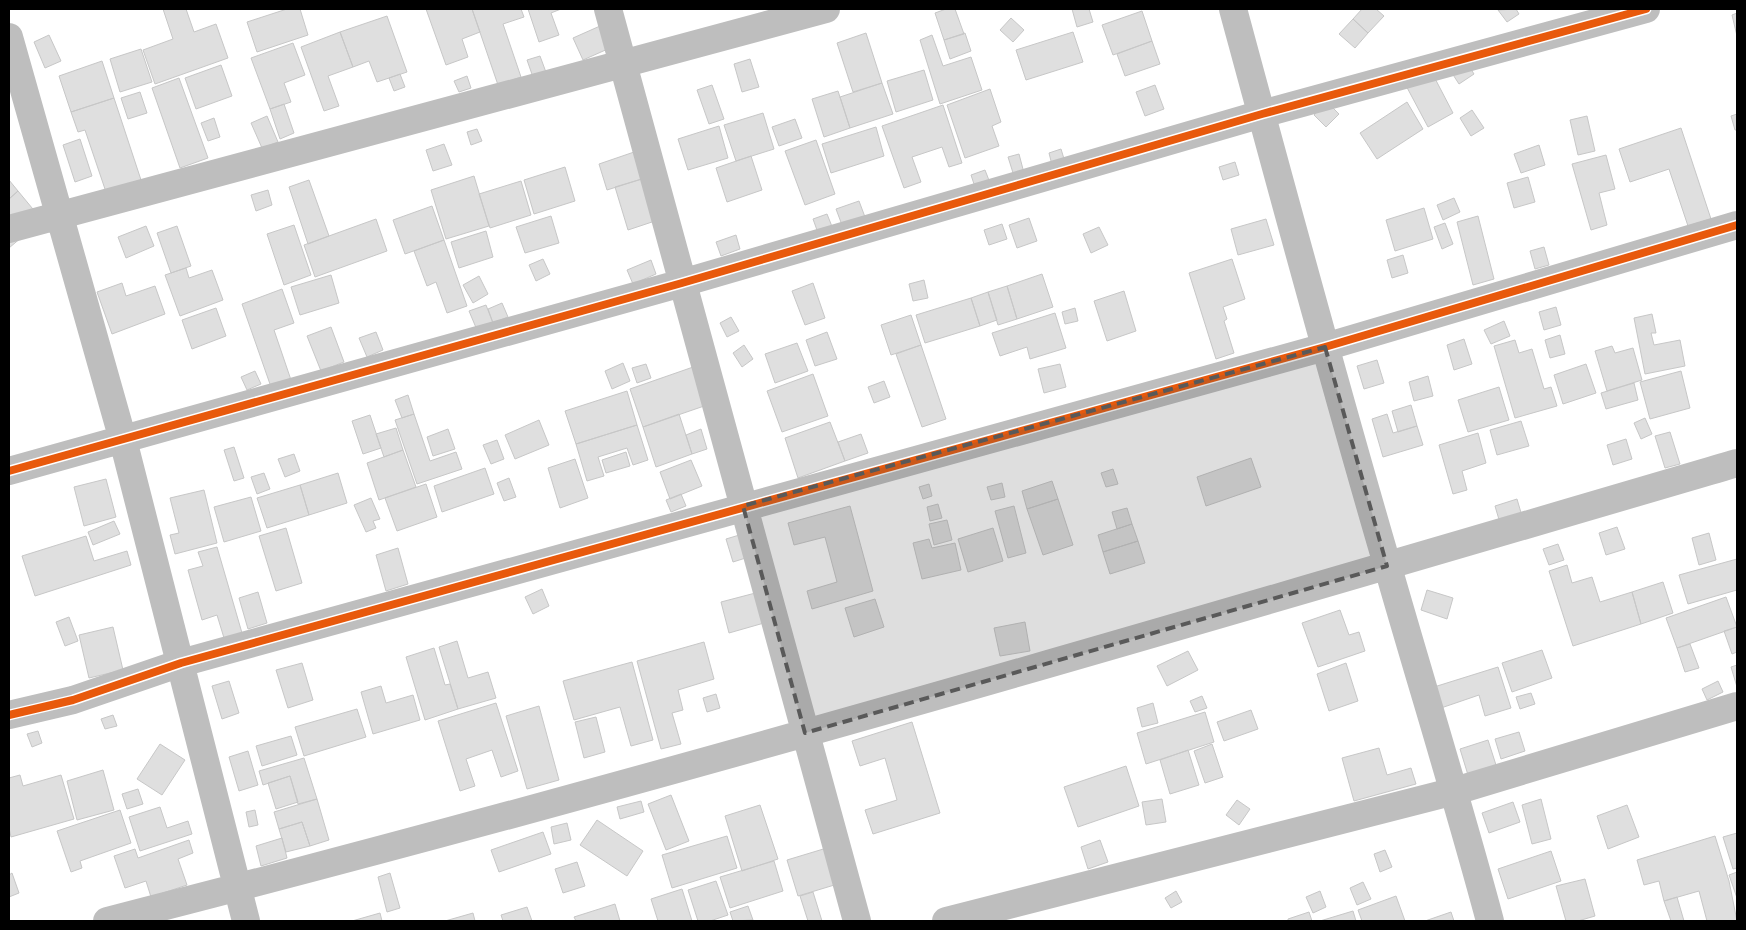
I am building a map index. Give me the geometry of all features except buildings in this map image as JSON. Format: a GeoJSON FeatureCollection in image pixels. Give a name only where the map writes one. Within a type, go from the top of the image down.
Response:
{"type":"FeatureCollection","features":[{"type":"Feature","properties":{"kind":"street"},"geometry":{"type":"LineString","coordinates":[[608,9],[857,921]]}},
{"type":"Feature","properties":{"kind":"street"},"geometry":{"type":"LineString","coordinates":[[9,229],[58,214],[826,9]]}},
{"type":"Feature","properties":{"kind":"street"},"geometry":{"type":"LineString","coordinates":[[1233,9],[1325,347],[1387,566],[1455,791],[1490,921]]}},
{"type":"Feature","properties":{"kind":"street"},"geometry":{"type":"LineString","coordinates":[[9,471],[682,283],[1262,114],[1646,9]]}},
{"type":"Feature","properties":{"kind":"street"},"geometry":{"type":"LineString","coordinates":[[9,37],[123,440],[246,921]]}},
{"type":"Feature","properties":{"kind":"street"},"geometry":{"type":"LineString","coordinates":[[9,715],[73,700],[181,663],[1325,347],[1737,225]]}},
{"type":"Feature","properties":{"kind":"street"},"geometry":{"type":"LineString","coordinates":[[107,921],[237,888],[805,733],[1387,566],[1737,463]]}},
{"type":"Feature","properties":{"kind":"street"},"geometry":{"type":"LineString","coordinates":[[946,921],[1455,791],[1737,706]]}},
{"type":"Feature","properties":{"kind":"highlighted area"},"geometry":{"type":"Polygon","coordinates":[[[1325,347],[1387,566],[805,733],[743,506],[1325,347]]]}},
{"type":"Feature","properties":{"kind":"cycle path"},"geometry":{"type":"LineString","coordinates":[[9,471],[682,283],[1262,114],[1646,9]]}},
{"type":"Feature","properties":{"kind":"cycle path"},"geometry":{"type":"LineString","coordinates":[[9,715],[73,700],[181,663],[1325,347],[1737,225]]}}]}
